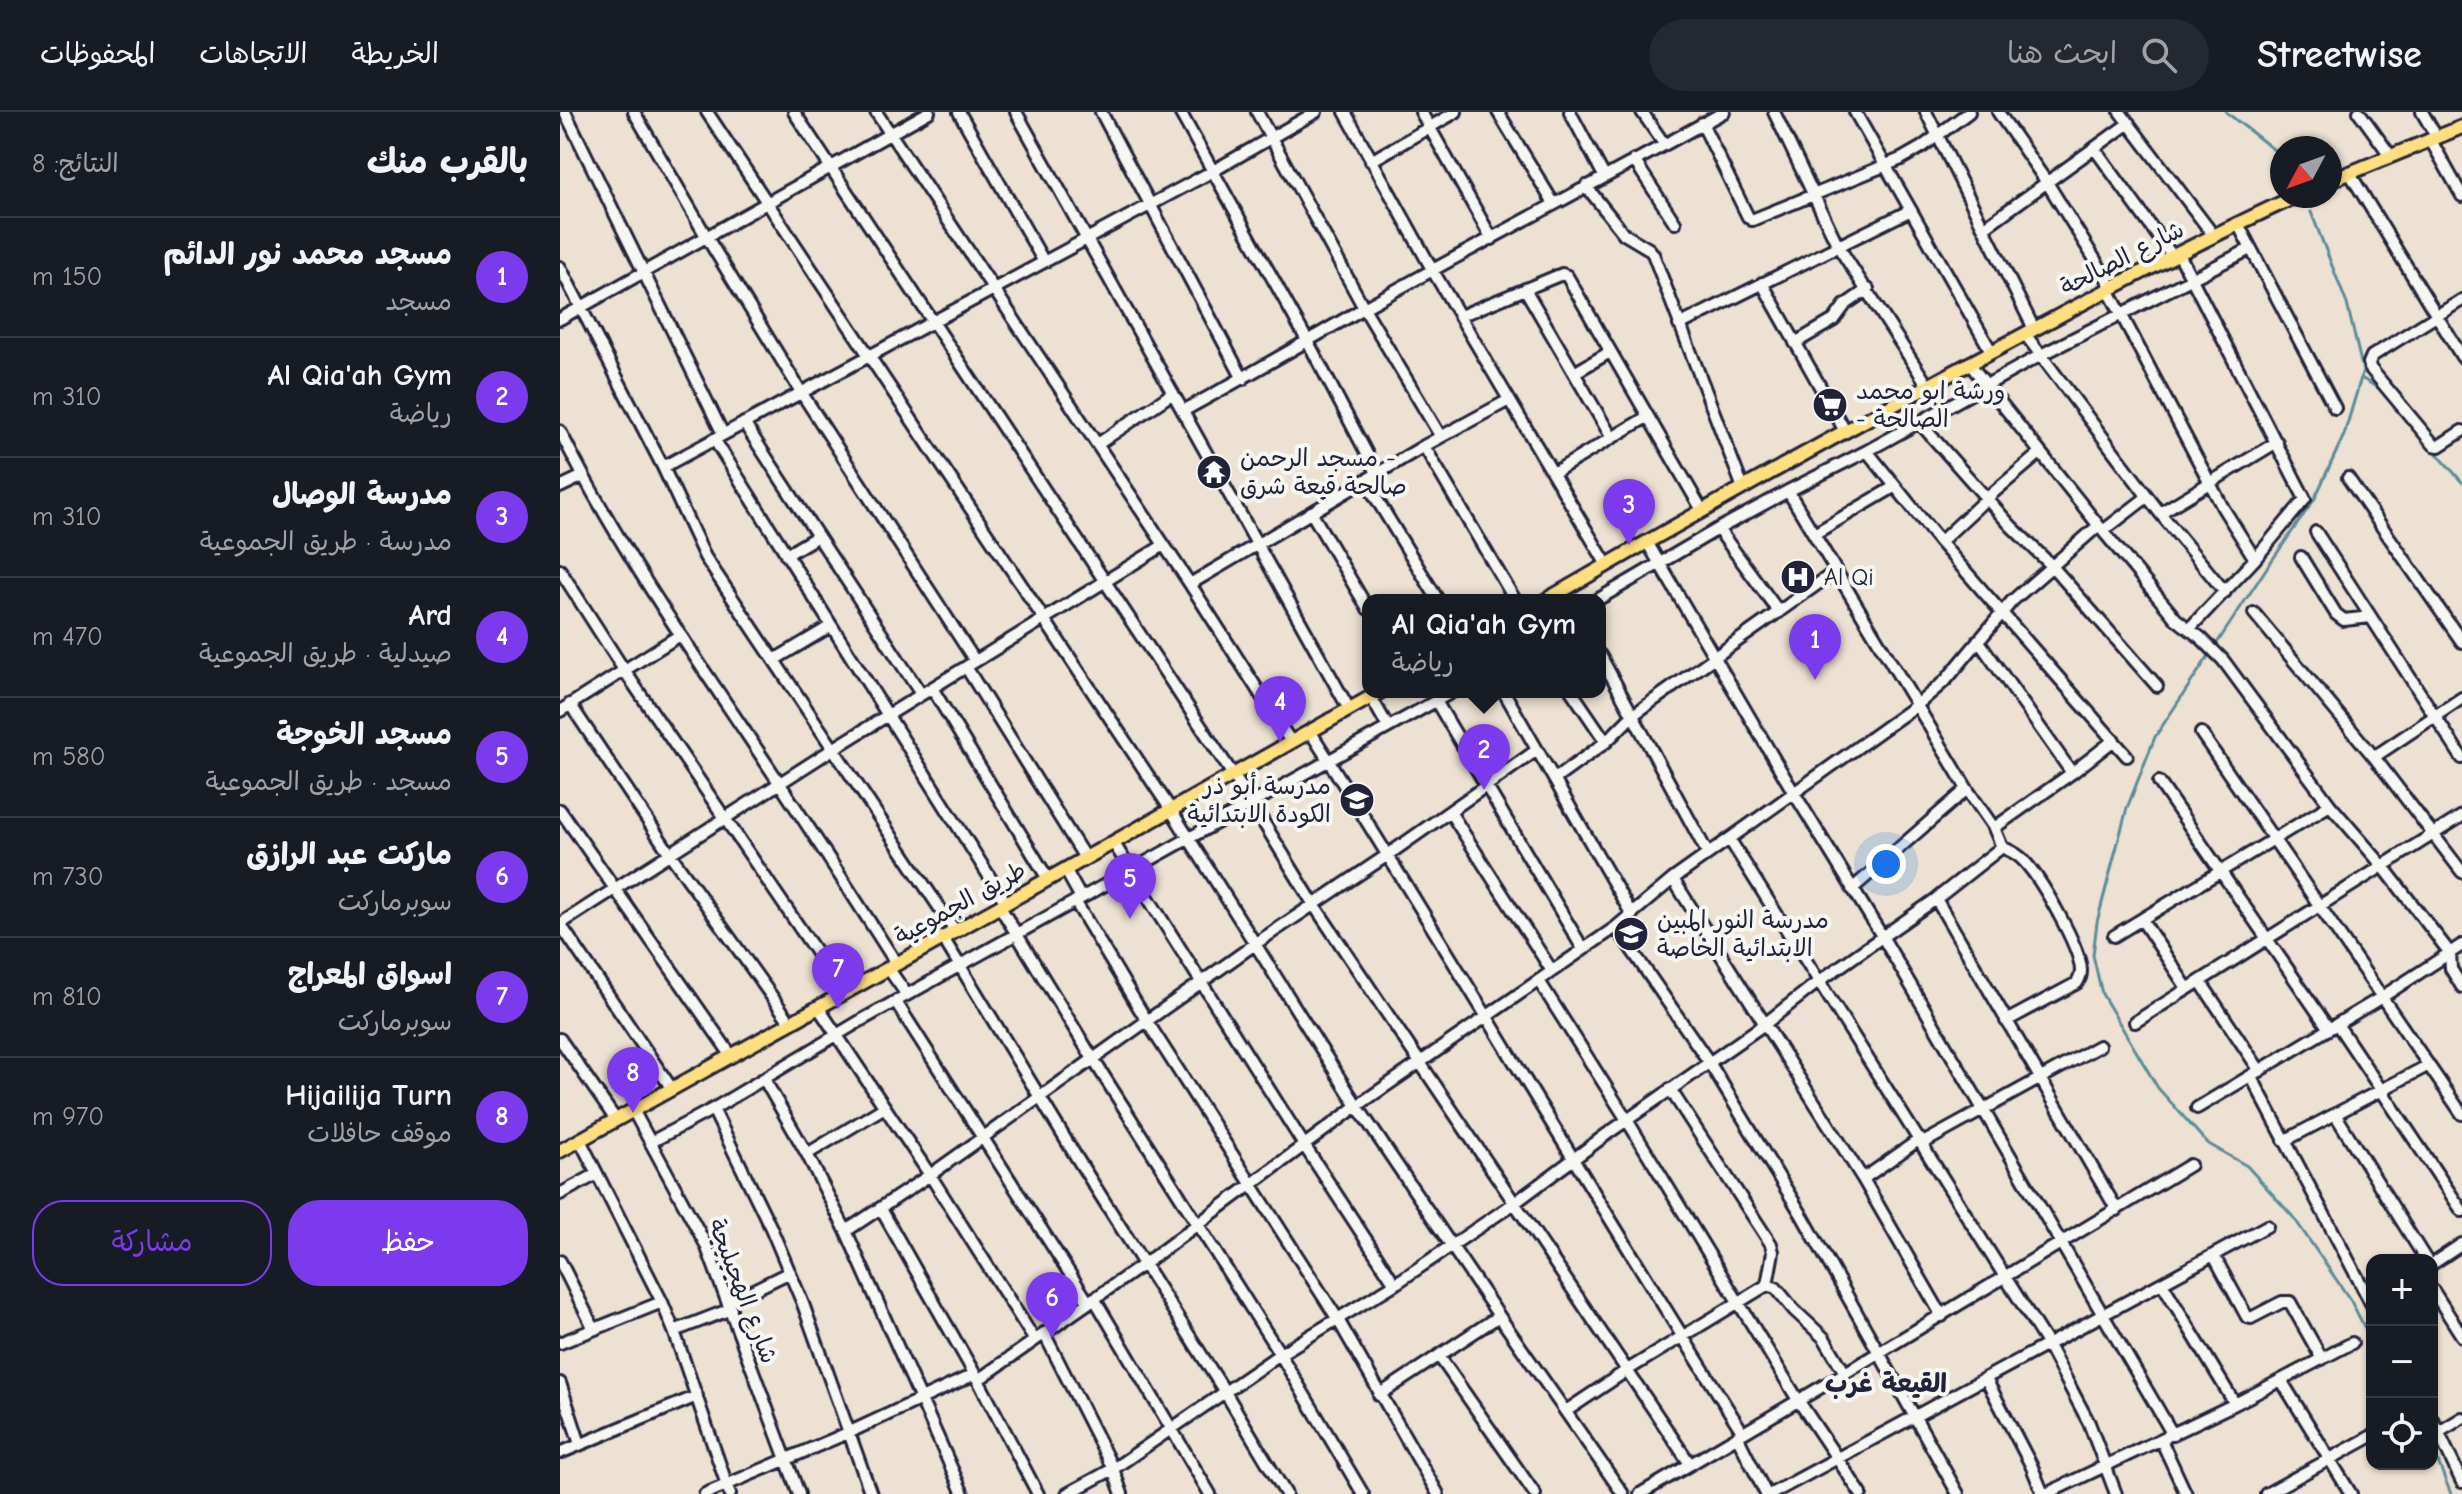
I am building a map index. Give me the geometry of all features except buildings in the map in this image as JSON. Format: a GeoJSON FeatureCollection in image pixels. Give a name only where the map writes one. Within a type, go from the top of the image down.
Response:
{"type":"FeatureCollection","features":[{"type":"Feature","properties":{"kind":"main road"},"geometry":{"type":"LineString","coordinates":[[2342,175],[2462,127]]}},
{"type":"Feature","properties":{"kind":"main road","name":"شارع الصالحة"},"geometry":{"type":"LineString","coordinates":[[1969,363],[2271,208]]}},
{"type":"Feature","properties":{"kind":"main road"},"geometry":{"type":"LineString","coordinates":[[1556,594],[1969,363]]}},
{"type":"Feature","properties":{"kind":"main road","name":"طريق الجموعية"},"geometry":{"type":"LineString","coordinates":[[560,1151],[1368,698]]}},
{"type":"Feature","properties":{"kind":"street"},"geometry":{"type":"LineString","coordinates":[[565,112],[719,436],[786,555],[888,715],[1003,905],[1016,934],[1280,1354],[1363,1494]]}},
{"type":"Feature","properties":{"kind":"street"},"geometry":{"type":"LineString","coordinates":[[634,112],[706,236],[970,664],[1085,858]]}},
{"type":"Feature","properties":{"kind":"street"},"geometry":{"type":"LineString","coordinates":[[707,112],[1171,810],[1357,1106],[1623,1494]]}},
{"type":"Feature","properties":{"kind":"street"},"geometry":{"type":"LineString","coordinates":[[794,112],[1251,802],[1314,905],[1629,1369],[1690,1464]]}},
{"type":"Feature","properties":{"kind":"street"},"geometry":{"type":"LineString","coordinates":[[876,112],[996,289],[1291,742]]}},
{"type":"Feature","properties":{"kind":"street"},"geometry":{"type":"LineString","coordinates":[[560,319],[929,112]]}},
{"type":"Feature","properties":{"kind":"street"},"geometry":{"type":"LineString","coordinates":[[959,112],[1044,262]]}},
{"type":"Feature","properties":{"kind":"street"},"geometry":{"type":"LineString","coordinates":[[1016,112],[1349,709]]}},
{"type":"Feature","properties":{"kind":"street"},"geometry":{"type":"LineString","coordinates":[[1101,112],[1243,379]]}},
{"type":"Feature","properties":{"kind":"street"},"geometry":{"type":"LineString","coordinates":[[1180,112],[1377,473]]}},
{"type":"Feature","properties":{"kind":"street"},"geometry":{"type":"LineString","coordinates":[[1257,112],[1364,308],[1441,437]]}},
{"type":"Feature","properties":{"kind":"street"},"geometry":{"type":"LineString","coordinates":[[663,467],[996,289],[1316,112]]}},
{"type":"Feature","properties":{"kind":"street"},"geometry":{"type":"LineString","coordinates":[[1345,112],[1433,271],[1607,565]]}},
{"type":"Feature","properties":{"kind":"street"},"geometry":{"type":"LineString","coordinates":[[1421,112],[1492,239]]}},
{"type":"Feature","properties":{"kind":"street"},"geometry":{"type":"LineString","coordinates":[[1371,161],[1456,112]]}},
{"type":"Feature","properties":{"kind":"street"},"geometry":{"type":"LineString","coordinates":[[1498,112],[1554,204]]}},
{"type":"Feature","properties":{"kind":"street"},"geometry":{"type":"LineString","coordinates":[[1570,112],[1604,176]]}},
{"type":"Feature","properties":{"kind":"street"},"geometry":{"type":"LineString","coordinates":[[1642,112],[1664,144]]}},
{"type":"Feature","properties":{"kind":"street"},"geometry":{"type":"LineString","coordinates":[[1774,112],[1838,246],[1928,386]]}},
{"type":"Feature","properties":{"kind":"street"},"geometry":{"type":"LineString","coordinates":[[1855,112],[1991,351]]}},
{"type":"Feature","properties":{"kind":"street"},"geometry":{"type":"LineString","coordinates":[[1926,112],[1985,227],[2041,355],[2147,497],[2225,592]]}},
{"type":"Feature","properties":{"kind":"street"},"geometry":{"type":"LineString","coordinates":[[1702,123],[1750,219],[1759,218],[1913,153],[1969,112]]}},
{"type":"Feature","properties":{"kind":"street"},"geometry":{"type":"LineString","coordinates":[[1998,112],[2048,184],[2110,288],[2209,482],[2255,559]]}},
{"type":"Feature","properties":{"kind":"street"},"geometry":{"type":"LineString","coordinates":[[2120,112],[2214,236]]}},
{"type":"Feature","properties":{"kind":"street"},"geometry":{"type":"LineString","coordinates":[[2359,112],[2390,155]]}},
{"type":"Feature","properties":{"kind":"street"},"geometry":{"type":"LineString","coordinates":[[2422,112],[2462,196]]}},
{"type":"Feature","properties":{"kind":"street"},"geometry":{"type":"LineString","coordinates":[[1183,411],[1719,113]]}},
{"type":"Feature","properties":{"kind":"street"},"geometry":{"type":"LineString","coordinates":[[1985,227],[2129,123]]}},
{"type":"Feature","properties":{"kind":"street"},"geometry":{"type":"LineString","coordinates":[[2095,149],[2193,279],[2305,499],[2255,559],[2189,629]]}},
{"type":"Feature","properties":{"kind":"street"},"geometry":{"type":"LineString","coordinates":[[1634,160],[1675,223]]}},
{"type":"Feature","properties":{"kind":"street"},"geometry":{"type":"LineString","coordinates":[[2349,172],[2462,357]]}},
{"type":"Feature","properties":{"kind":"street"},"geometry":{"type":"LineString","coordinates":[[1586,186],[1619,229],[1653,254],[1743,488]]}},
{"type":"Feature","properties":{"kind":"street"},"geometry":{"type":"LineString","coordinates":[[1679,325],[1911,210]]}},
{"type":"Feature","properties":{"kind":"street"},"geometry":{"type":"LineString","coordinates":[[2238,224],[2335,408]]}},
{"type":"Feature","properties":{"kind":"street"},"geometry":{"type":"LineString","coordinates":[[1606,595],[1718,529],[2041,355],[2250,249]]}},
{"type":"Feature","properties":{"kind":"street"},"geometry":{"type":"LineString","coordinates":[[560,267],[663,467],[699,547],[833,749],[949,935],[960,966],[1286,1494]]}},
{"type":"Feature","properties":{"kind":"street"},"geometry":{"type":"LineString","coordinates":[[1460,316],[1562,274],[1567,276],[1702,510]]}},
{"type":"Feature","properties":{"kind":"street"},"geometry":{"type":"LineString","coordinates":[[1762,283],[1845,431]]}},
{"type":"Feature","properties":{"kind":"street"},"geometry":{"type":"LineString","coordinates":[[1525,289],[1612,438]]}},
{"type":"Feature","properties":{"kind":"street"},"geometry":{"type":"LineString","coordinates":[[1795,343],[1834,320],[1845,305],[1868,289]]}},
{"type":"Feature","properties":{"kind":"street"},"geometry":{"type":"LineString","coordinates":[[2462,300],[2372,356],[2369,363],[2434,445],[2439,446],[2462,431]]}},
{"type":"Feature","properties":{"kind":"street"},"geometry":{"type":"LineString","coordinates":[[1574,373],[1610,352]]}},
{"type":"Feature","properties":{"kind":"street"},"geometry":{"type":"LineString","coordinates":[[1969,363],[2100,529],[2176,619],[2223,660],[2330,805],[2382,865],[2450,953],[2451,969],[2462,987]]}},
{"type":"Feature","properties":{"kind":"street"},"geometry":{"type":"LineString","coordinates":[[1098,444],[1173,393]]}},
{"type":"Feature","properties":{"kind":"street"},"geometry":{"type":"LineString","coordinates":[[1190,584],[1377,473],[1509,400]]}},
{"type":"Feature","properties":{"kind":"street"},"geometry":{"type":"LineString","coordinates":[[1553,473],[1647,417]]}},
{"type":"Feature","properties":{"kind":"street"},"geometry":{"type":"LineString","coordinates":[[1919,422],[2157,686]]}},
{"type":"Feature","properties":{"kind":"street"},"geometry":{"type":"LineString","coordinates":[[744,423],[921,694]]}},
{"type":"Feature","properties":{"kind":"street"},"geometry":{"type":"LineString","coordinates":[[560,431],[583,476],[680,635],[780,784],[907,995]]}},
{"type":"Feature","properties":{"kind":"street"},"geometry":{"type":"LineString","coordinates":[[2160,513],[2277,442]]}},
{"type":"Feature","properties":{"kind":"street"},"geometry":{"type":"LineString","coordinates":[[1424,446],[1511,594]]}},
{"type":"Feature","properties":{"kind":"street"},"geometry":{"type":"LineString","coordinates":[[1867,451],[1940,542],[2127,756]]}},
{"type":"Feature","properties":{"kind":"street"},"geometry":{"type":"LineString","coordinates":[[1940,542],[2040,453]]}},
{"type":"Feature","properties":{"kind":"street"},"geometry":{"type":"LineString","coordinates":[[560,487],[583,476]]}},
{"type":"Feature","properties":{"kind":"street"},"geometry":{"type":"LineString","coordinates":[[2348,478],[2462,642]]}},
{"type":"Feature","properties":{"kind":"street"},"geometry":{"type":"LineString","coordinates":[[1365,480],[1434,594]]}},
{"type":"Feature","properties":{"kind":"street"},"geometry":{"type":"LineString","coordinates":[[1814,534],[1894,487]]}},
{"type":"Feature","properties":{"kind":"street"},"geometry":{"type":"LineString","coordinates":[[1788,491],[1967,789],[1994,828],[2002,847],[2022,858],[2045,889],[2069,935],[2082,974],[2077,983],[2006,1021]]}},
{"type":"Feature","properties":{"kind":"street"},"geometry":{"type":"LineString","coordinates":[[705,1494],[728,1489],[786,1459],[919,1399],[977,1377],[1144,1264],[1357,1106],[1616,927],[1673,879],[1917,705],[1946,680],[2002,612],[2051,565],[2147,497]]}},
{"type":"Feature","properties":{"kind":"street"},"geometry":{"type":"LineString","coordinates":[[1311,512],[1362,599]]}},
{"type":"Feature","properties":{"kind":"street"},"geometry":{"type":"LineString","coordinates":[[1718,529],[1779,612]]}},
{"type":"Feature","properties":{"kind":"street"},"geometry":{"type":"LineString","coordinates":[[2316,532],[2462,758]]}},
{"type":"Feature","properties":{"kind":"street"},"geometry":{"type":"LineString","coordinates":[[786,555],[818,536]]}},
{"type":"Feature","properties":{"kind":"street"},"geometry":{"type":"LineString","coordinates":[[1647,542],[1882,936],[2173,1435]]}},
{"type":"Feature","properties":{"kind":"street"},"geometry":{"type":"LineString","coordinates":[[672,1089],[560,924],[833,749],[1164,545]]}},
{"type":"Feature","properties":{"kind":"street"},"geometry":{"type":"LineString","coordinates":[[2301,557],[2336,614],[2344,620],[2371,617]]}},
{"type":"Feature","properties":{"kind":"street"},"geometry":{"type":"LineString","coordinates":[[560,570],[624,670],[844,993]]}},
{"type":"Feature","properties":{"kind":"street"},"geometry":{"type":"LineString","coordinates":[[1555,779],[1606,742],[1633,715],[1836,571]]}},
{"type":"Feature","properties":{"kind":"street"},"geometry":{"type":"LineString","coordinates":[[2254,613],[2374,757],[2462,872]]}},
{"type":"Feature","properties":{"kind":"street"},"geometry":{"type":"LineString","coordinates":[[774,660],[831,626]]}},
{"type":"Feature","properties":{"kind":"street"},"geometry":{"type":"LineString","coordinates":[[680,635],[563,708],[790,1022]]}},
{"type":"Feature","properties":{"kind":"street"},"geometry":{"type":"LineString","coordinates":[[1978,640],[2072,773]]}},
{"type":"Feature","properties":{"kind":"street"},"geometry":{"type":"LineString","coordinates":[[1606,666],[1708,854]]}},
{"type":"Feature","properties":{"kind":"street"},"geometry":{"type":"LineString","coordinates":[[932,688],[1048,879]]}},
{"type":"Feature","properties":{"kind":"street"},"geometry":{"type":"LineString","coordinates":[[1377,698],[1388,727]]}},
{"type":"Feature","properties":{"kind":"street"},"geometry":{"type":"LineString","coordinates":[[651,1142],[907,995],[1440,698]]}},
{"type":"Feature","properties":{"kind":"street"},"geometry":{"type":"LineString","coordinates":[[1507,698],[1632,915]]}},
{"type":"Feature","properties":{"kind":"street"},"geometry":{"type":"LineString","coordinates":[[1576,698],[1606,742]]}},
{"type":"Feature","properties":{"kind":"street"},"geometry":{"type":"LineString","coordinates":[[2374,757],[2462,698]]}},
{"type":"Feature","properties":{"kind":"street"},"geometry":{"type":"LineString","coordinates":[[1436,701],[1583,949]]}},
{"type":"Feature","properties":{"kind":"street"},"geometry":{"type":"LineString","coordinates":[[1310,731],[1389,854],[1485,1017],[1682,1337],[1740,1434],[1768,1494],[1837,1460],[2267,1226]]}},
{"type":"Feature","properties":{"kind":"street"},"geometry":{"type":"LineString","coordinates":[[2201,733],[2462,1114]]}},
{"type":"Feature","properties":{"kind":"street"},"geometry":{"type":"LineString","coordinates":[[1994,828],[2114,740]]}},
{"type":"Feature","properties":{"kind":"street"},"geometry":{"type":"LineString","coordinates":[[846,1231],[983,1139],[1255,944],[1537,750]]}},
{"type":"Feature","properties":{"kind":"street"},"geometry":{"type":"LineString","coordinates":[[2159,782],[2219,872],[2383,1090],[2459,1198],[2462,1211]]}},
{"type":"Feature","properties":{"kind":"street"},"geometry":{"type":"LineString","coordinates":[[1852,889],[1967,789]]}},
{"type":"Feature","properties":{"kind":"street"},"geometry":{"type":"LineString","coordinates":[[2114,936],[2330,805]]}},
{"type":"Feature","properties":{"kind":"street"},"geometry":{"type":"LineString","coordinates":[[560,810],[731,1055]]}},
{"type":"Feature","properties":{"kind":"street"},"geometry":{"type":"LineString","coordinates":[[1450,812],[1552,971]]}},
{"type":"Feature","properties":{"kind":"street"},"geometry":{"type":"LineString","coordinates":[[2135,1022],[2462,816]]}},
{"type":"Feature","properties":{"kind":"street"},"geometry":{"type":"LineString","coordinates":[[1730,840],[2048,1345],[2089,1423],[2116,1494]]}},
{"type":"Feature","properties":{"kind":"street"},"geometry":{"type":"LineString","coordinates":[[1113,842],[1395,1284]]}},
{"type":"Feature","properties":{"kind":"street"},"geometry":{"type":"LineString","coordinates":[[1067,1494],[1113,1469],[1280,1354],[1453,1246],[1766,1023],[2002,847]]}},
{"type":"Feature","properties":{"kind":"street"},"geometry":{"type":"LineString","coordinates":[[1065,869],[1078,900],[1148,1023],[1337,1318],[1438,1494]]}},
{"type":"Feature","properties":{"kind":"street"},"geometry":{"type":"LineString","coordinates":[[1673,879],[1863,1179],[1942,1316]]}},
{"type":"Feature","properties":{"kind":"street"},"geometry":{"type":"LineString","coordinates":[[1936,899],[2117,1210]]}},
{"type":"Feature","properties":{"kind":"street"},"geometry":{"type":"LineString","coordinates":[[2142,920],[2187,988]]}},
{"type":"Feature","properties":{"kind":"street"},"geometry":{"type":"LineString","coordinates":[[1616,927],[1709,1062],[1803,1217],[1958,1494]]}},
{"type":"Feature","properties":{"kind":"street"},"geometry":{"type":"LineString","coordinates":[[2197,1108],[2462,945]]}},
{"type":"Feature","properties":{"kind":"street"},"geometry":{"type":"LineString","coordinates":[[1539,981],[1798,1400],[1861,1494]]}},
{"type":"Feature","properties":{"kind":"street"},"geometry":{"type":"LineString","coordinates":[[2200,981],[2256,1073],[2284,1141],[2366,1292]]}},
{"type":"Feature","properties":{"kind":"street"},"geometry":{"type":"LineString","coordinates":[[896,1002],[1091,1300],[1210,1494]]}},
{"type":"Feature","properties":{"kind":"street"},"geometry":{"type":"LineString","coordinates":[[818,1007],[1039,1336],[1113,1469],[1122,1494]]}},
{"type":"Feature","properties":{"kind":"street"},"geometry":{"type":"LineString","coordinates":[[560,1039],[616,1120]]}},
{"type":"Feature","properties":{"kind":"street"},"geometry":{"type":"LineString","coordinates":[[1863,1179],[1922,1141],[1983,1111],[2099,1046]]}},
{"type":"Feature","properties":{"kind":"street"},"geometry":{"type":"LineString","coordinates":[[2284,1141],[2429,1065]]}},
{"type":"Feature","properties":{"kind":"street"},"geometry":{"type":"LineString","coordinates":[[764,1079],[846,1231],[963,1494]]}},
{"type":"Feature","properties":{"kind":"street"},"geometry":{"type":"LineString","coordinates":[[1670,1089],[1771,1244],[1773,1252],[1767,1285]]}},
{"type":"Feature","properties":{"kind":"street"},"geometry":{"type":"LineString","coordinates":[[807,1154],[885,1107]]}},
{"type":"Feature","properties":{"kind":"street"},"geometry":{"type":"LineString","coordinates":[[713,1109],[790,1272],[871,1494]]}},
{"type":"Feature","properties":{"kind":"street","name":"شارع الهجيليجة"},"geometry":{"type":"LineString","coordinates":[[633,1110],[706,1245],[799,1494]]}},
{"type":"Feature","properties":{"kind":"street"},"geometry":{"type":"LineString","coordinates":[[2335,1114],[2422,1254]]}},
{"type":"Feature","properties":{"kind":"street"},"geometry":{"type":"LineString","coordinates":[[580,1140],[662,1302],[728,1489]]}},
{"type":"Feature","properties":{"kind":"street"},"geometry":{"type":"LineString","coordinates":[[1640,1494],[2190,1165]]}},
{"type":"Feature","properties":{"kind":"street"},"geometry":{"type":"LineString","coordinates":[[560,1194],[597,1174]]}},
{"type":"Feature","properties":{"kind":"street"},"geometry":{"type":"LineString","coordinates":[[881,1209],[977,1377],[1038,1494]]}},
{"type":"Feature","properties":{"kind":"street"},"geometry":{"type":"LineString","coordinates":[[2438,1260],[2462,1244]]}},
{"type":"Feature","properties":{"kind":"street"},"geometry":{"type":"LineString","coordinates":[[2214,1256],[2247,1317],[2251,1318],[2282,1302],[2290,1302],[2322,1359]]}},
{"type":"Feature","properties":{"kind":"street"},"geometry":{"type":"LineString","coordinates":[[560,1261],[594,1329]]}},
{"type":"Feature","properties":{"kind":"street"},"geometry":{"type":"LineString","coordinates":[[674,1331],[790,1272]]}},
{"type":"Feature","properties":{"kind":"street"},"geometry":{"type":"LineString","coordinates":[[2162,1283],[2235,1404]]}},
{"type":"Feature","properties":{"kind":"street"},"geometry":{"type":"LineString","coordinates":[[1566,1411],[1767,1285],[1776,1288],[1824,1338],[1845,1373]]}},
{"type":"Feature","properties":{"kind":"street"},"geometry":{"type":"LineString","coordinates":[[2438,1298],[2462,1336]]}},
{"type":"Feature","properties":{"kind":"street"},"geometry":{"type":"LineString","coordinates":[[560,1343],[662,1302]]}},
{"type":"Feature","properties":{"kind":"street"},"geometry":{"type":"LineString","coordinates":[[1379,1395],[1499,1316]]}},
{"type":"Feature","properties":{"kind":"street"},"geometry":{"type":"LineString","coordinates":[[1986,1379],[2045,1494],[2173,1435],[2352,1343]]}},
{"type":"Feature","properties":{"kind":"street"},"geometry":{"type":"LineString","coordinates":[[1439,1356],[1535,1494]]}},
{"type":"Feature","properties":{"kind":"street"},"geometry":{"type":"LineString","coordinates":[[2281,1380],[2351,1494]]}},
{"type":"Feature","properties":{"kind":"street"},"geometry":{"type":"LineString","coordinates":[[560,1383],[580,1444]]}},
{"type":"Feature","properties":{"kind":"street"},"geometry":{"type":"LineString","coordinates":[[560,1453],[697,1396]]}},
{"type":"Feature","properties":{"kind":"street"},"geometry":{"type":"LineString","coordinates":[[2462,1418],[2439,1432],[2462,1482]]}},
{"type":"Feature","properties":{"kind":"street"},"geometry":{"type":"LineString","coordinates":[[2271,1493],[2366,1439]]}},
{"type":"Feature","properties":{"kind":"street"},"geometry":{"type":"LineString","coordinates":[[2161,1440],[2186,1494]]}},
{"type":"Feature","properties":{"kind":"waterway"},"geometry":{"type":"LineString","coordinates":[[2226,112],[2270,147]]}},
{"type":"Feature","properties":{"kind":"waterway"},"geometry":{"type":"LineString","coordinates":[[2311,212],[2347,304],[2363,371],[2344,435],[2314,500],[2155,737],[2127,808],[2097,922],[2093,955],[2102,994],[2158,1088],[2207,1143],[2247,1166],[2294,1218],[2351,1301],[2366,1330]]}},
{"type":"Feature","properties":{"kind":"waterway"},"geometry":{"type":"LineString","coordinates":[[2361,378],[2385,392]]}},
{"type":"Feature","properties":{"kind":"waterway"},"geometry":{"type":"LineString","coordinates":[[2433,449],[2462,482]]}},
{"type":"Feature","properties":{"kind":"waterway"},"geometry":{"type":"LineString","coordinates":[[2438,1462],[2451,1494]]}},
{"type":"Feature","properties":{"kind":"place","name":"ورشة ابو محمد - الصالحة"},"geometry":{"type":"Point","coordinates":[1830,405]}},
{"type":"Feature","properties":{"kind":"place","name":"مسجد الرحمن - صالحة قيعة شرق"},"geometry":{"type":"Point","coordinates":[1214,472]}},
{"type":"Feature","properties":{"kind":"place","name":"مدرسة الوصال"},"geometry":{"type":"Point","coordinates":[1629,545]}},
{"type":"Feature","properties":{"kind":"place","name":"Al Qi"},"geometry":{"type":"Point","coordinates":[1798,577]}},
{"type":"Feature","properties":{"kind":"place","name":"مسجد محمد نور الدائم"},"geometry":{"type":"Point","coordinates":[1815,680]}},
{"type":"Feature","properties":{"kind":"place","name":"Ard"},"geometry":{"type":"Point","coordinates":[1280,742]}},
{"type":"Feature","properties":{"kind":"place","name":"Al Qia'ah Gym"},"geometry":{"type":"Point","coordinates":[1484,790]}},
{"type":"Feature","properties":{"kind":"place","name":"مدرسة أبو ذر الكودة الابتدائية"},"geometry":{"type":"Point","coordinates":[1357,800]}},
{"type":"Feature","properties":{"kind":"place","name":"مسجد الخوجة"},"geometry":{"type":"Point","coordinates":[1130,919]}},
{"type":"Feature","properties":{"kind":"place","name":"مدرسة النور المبين الابتدائية الخاصة"},"geometry":{"type":"Point","coordinates":[1631,934]}},
{"type":"Feature","properties":{"kind":"place","name":"اسواق المعراج"},"geometry":{"type":"Point","coordinates":[838,1009]}},
{"type":"Feature","properties":{"kind":"place","name":"Hijailija Turn"},"geometry":{"type":"Point","coordinates":[633,1113]}},
{"type":"Feature","properties":{"kind":"place","name":"ماركت عبد الرازق"},"geometry":{"type":"Point","coordinates":[1052,1338]}},
{"type":"Feature","properties":{"kind":"district","name":"القيعة غرب"},"geometry":{"type":"Point","coordinates":[1886,1383]}}]}
